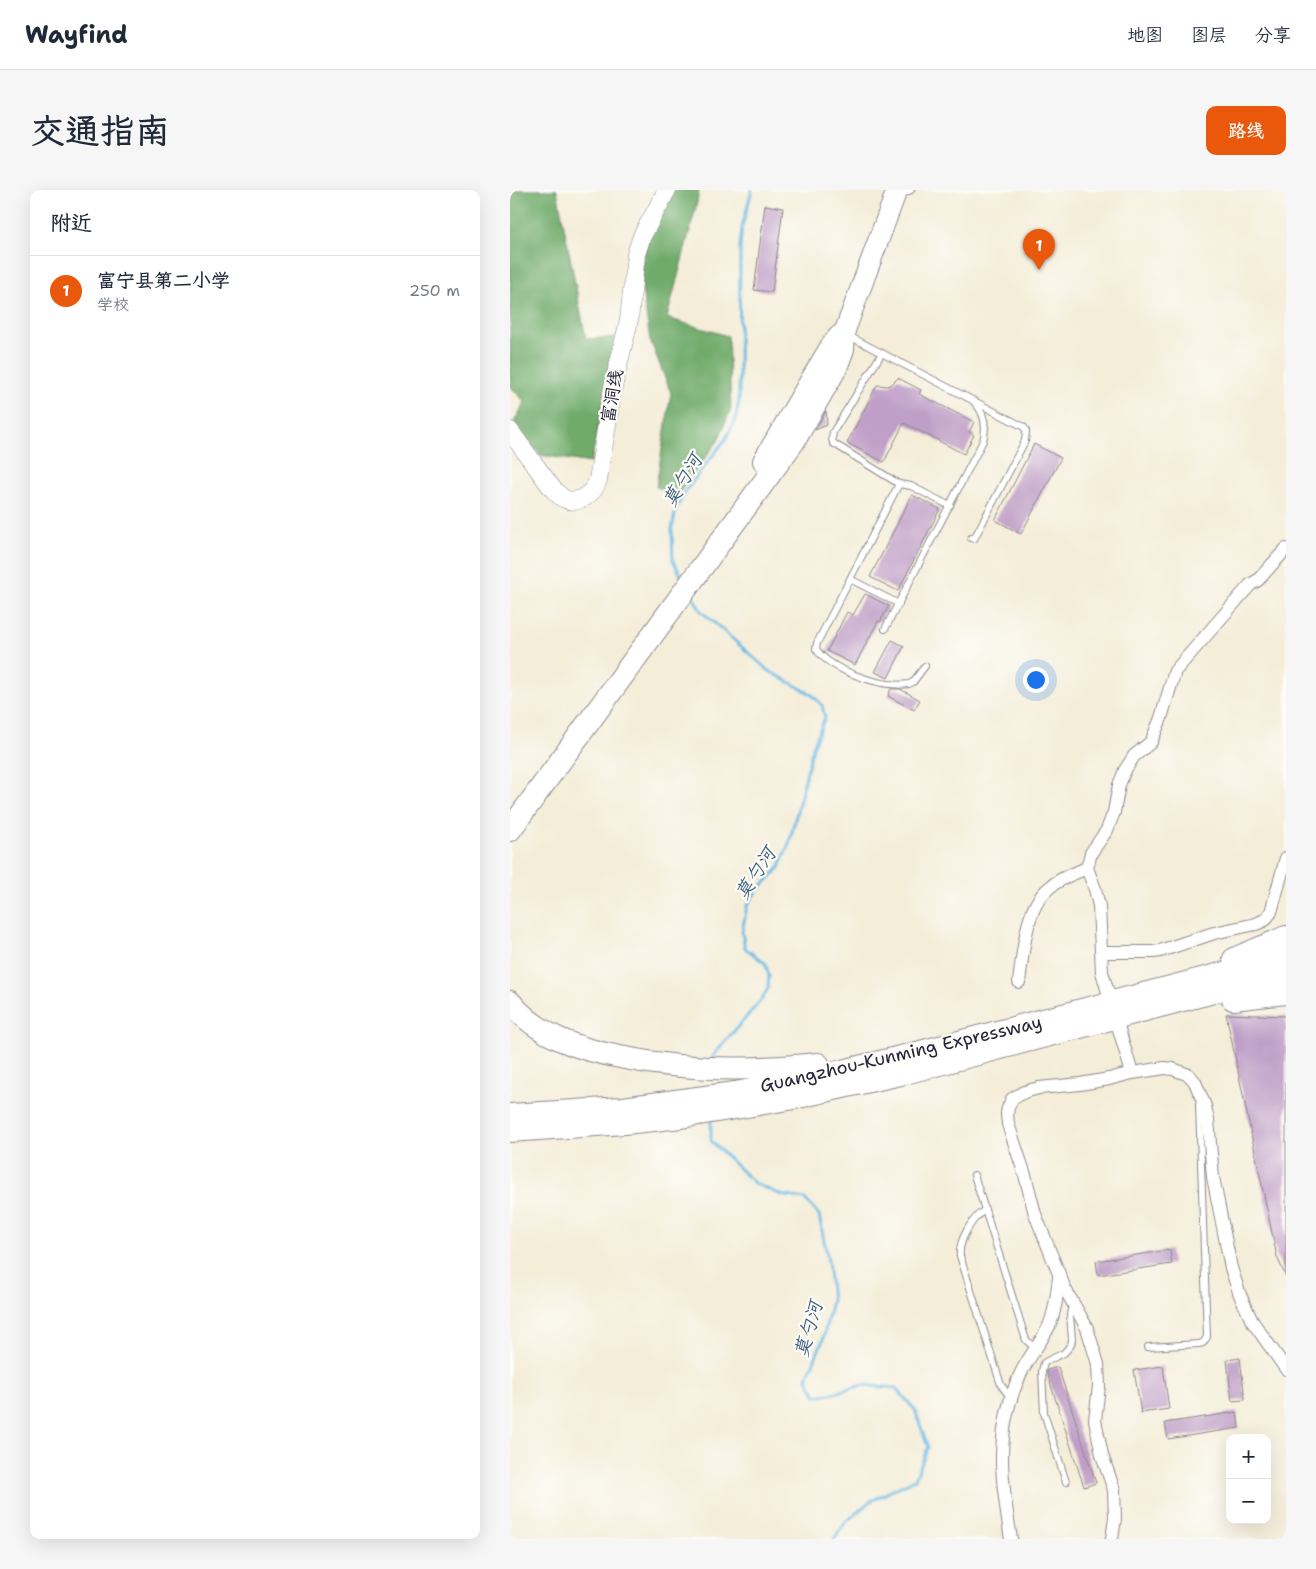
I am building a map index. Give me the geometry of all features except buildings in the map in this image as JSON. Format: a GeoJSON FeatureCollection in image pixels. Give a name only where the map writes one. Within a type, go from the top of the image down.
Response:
{"type":"FeatureCollection","features":[{"type":"Feature","properties":{"kind":"highway"},"geometry":{"type":"LineString","coordinates":[[512,822],[708,549],[758,472],[830,347],[844,333]]}},
{"type":"Feature","properties":{"kind":"highway"},"geometry":{"type":"LineString","coordinates":[[1163,997],[1286,937]]}},
{"type":"Feature","properties":{"kind":"highway","name":"Guangzhou-Kunming Expressway"},"geometry":{"type":"LineString","coordinates":[[510,1131],[853,1071],[1163,997],[1286,957]]}},
{"type":"Feature","properties":{"kind":"highway","name":"Guangzhou-Kunming Expressway"},"geometry":{"type":"LineString","coordinates":[[853,1071],[1064,1015],[1286,974]]}},
{"type":"Feature","properties":{"kind":"highway"},"geometry":{"type":"LineString","coordinates":[[1163,997],[1286,993]]}},
{"type":"Feature","properties":{"kind":"highway"},"geometry":{"type":"LineString","coordinates":[[510,1002],[525,1018],[550,1035],[577,1047],[622,1058],[668,1065],[730,1070],[791,1067],[853,1071]]}},
{"type":"Feature","properties":{"kind":"highway","name":"Guangzhou-Kunming Expressway"},"geometry":{"type":"LineString","coordinates":[[510,1116],[593,1118]]}},
{"type":"Feature","properties":{"kind":"main road","name":"富洞线"},"geometry":{"type":"LineString","coordinates":[[510,431],[558,494],[564,499],[575,500],[585,497],[593,491],[598,480],[613,387],[629,320],[636,254],[642,236],[667,190]]}},
{"type":"Feature","properties":{"kind":"main road"},"geometry":{"type":"LineString","coordinates":[[844,333],[901,192]]}},
{"type":"Feature","properties":{"kind":"street"},"geometry":{"type":"LineString","coordinates":[[1132,1073],[1102,972],[1100,906],[1086,868],[1091,853],[1107,830],[1114,812],[1119,785],[1126,770],[1134,756],[1151,742],[1161,718],[1175,671],[1250,585],[1258,580],[1286,549]]}},
{"type":"Feature","properties":{"kind":"street"},"geometry":{"type":"LineString","coordinates":[[1101,952],[1160,951],[1214,933],[1256,924],[1265,920],[1271,912],[1286,858]]}},
{"type":"Feature","properties":{"kind":"street"},"geometry":{"type":"LineString","coordinates":[[1019,982],[1028,928],[1036,903],[1047,889],[1063,878],[1086,868]]}},
{"type":"Feature","properties":{"kind":"street"},"geometry":{"type":"LineString","coordinates":[[1112,1539],[1115,1518],[1114,1490],[1102,1455],[1095,1420],[1099,1386],[1098,1364],[1087,1328],[1072,1303],[1034,1214],[1025,1175],[1008,1124],[1009,1103],[1016,1096],[1039,1088],[1080,1084],[1165,1068],[1181,1071],[1189,1075],[1195,1082],[1202,1098],[1208,1120],[1213,1177],[1231,1268],[1240,1295],[1252,1321],[1286,1369]]}},
{"type":"Feature","properties":{"kind":"street"},"geometry":{"type":"LineString","coordinates":[[1010,1539],[1001,1470],[1004,1432],[1012,1394],[1019,1376],[1049,1325],[1055,1307],[1059,1275]]}},
{"type":"Feature","properties":{"kind":"lane"},"geometry":{"type":"LineString","coordinates":[[844,333],[1020,424],[1026,431],[1025,441],[974,539],[971,538]]}},
{"type":"Feature","properties":{"kind":"lane"},"geometry":{"type":"LineString","coordinates":[[882,353],[833,432],[832,439],[836,445],[900,484],[911,486],[950,506]]}},
{"type":"Feature","properties":{"kind":"lane"},"geometry":{"type":"LineString","coordinates":[[886,629],[985,435],[985,422],[981,410],[967,396]]}},
{"type":"Feature","properties":{"kind":"lane"},"geometry":{"type":"LineString","coordinates":[[900,484],[817,643],[816,649],[841,668],[865,679],[879,682],[909,684],[913,682],[926,666]]}},
{"type":"Feature","properties":{"kind":"lane"},"geometry":{"type":"LineString","coordinates":[[850,579],[898,604]]}},
{"type":"Feature","properties":{"kind":"lane"},"geometry":{"type":"LineString","coordinates":[[1148,1347],[1199,1344],[1203,1343],[1207,1337],[1199,1105],[1202,1098]]}},
{"type":"Feature","properties":{"kind":"lane"},"geometry":{"type":"LineString","coordinates":[[974,1175],[1026,1340],[1035,1348]]}},
{"type":"Feature","properties":{"kind":"lane"},"geometry":{"type":"LineString","coordinates":[[985,1210],[976,1216],[960,1243],[960,1256],[1001,1385],[1004,1390],[1012,1394]]}},
{"type":"Feature","properties":{"kind":"lane"},"geometry":{"type":"LineString","coordinates":[[1066,1482],[1044,1413],[1042,1371],[1047,1361],[1064,1353],[1071,1345],[1070,1315],[1072,1303]]}},
{"type":"Feature","properties":{"kind":"green space"},"geometry":{"type":"Polygon","coordinates":[[[510,190],[557,190],[586,339],[615,337],[591,463],[540,455],[514,422],[525,402],[510,386],[510,190]]]}},
{"type":"Feature","properties":{"kind":"green space"},"geometry":{"type":"Polygon","coordinates":[[[673,190],[699,190],[667,318],[728,336],[731,409],[718,441],[678,494],[656,487],[671,393],[650,340],[641,282],[645,246],[673,190]]]}},
{"type":"Feature","properties":{"kind":"waterway","name":"莫勺河"},"geometry":{"type":"LineString","coordinates":[[683,579],[673,560],[672,529],[676,509],[686,490],[725,440],[735,421],[739,401],[740,246],[742,227],[752,190]]}},
{"type":"Feature","properties":{"kind":"waterway","name":"莫勺河"},"geometry":{"type":"LineString","coordinates":[[692,595],[701,611],[769,671],[811,694],[822,705],[825,717],[813,747],[789,844],[779,868],[756,892],[747,906],[742,932],[745,948],[765,963],[769,975],[768,988],[762,999],[716,1052],[712,1060]]}},
{"type":"Feature","properties":{"kind":"waterway","name":"莫勺河"},"geometry":{"type":"LineString","coordinates":[[711,1121],[711,1141],[754,1183],[781,1195],[805,1199],[819,1215],[828,1261],[832,1300],[823,1340],[807,1378],[816,1396],[863,1385],[896,1388],[915,1410],[928,1447],[915,1479],[869,1502],[846,1522],[834,1539]]}},
{"type":"Feature","properties":{"kind":"place","name":"富宁县第二小学"},"geometry":{"type":"Point","coordinates":[1039,270]}}]}
